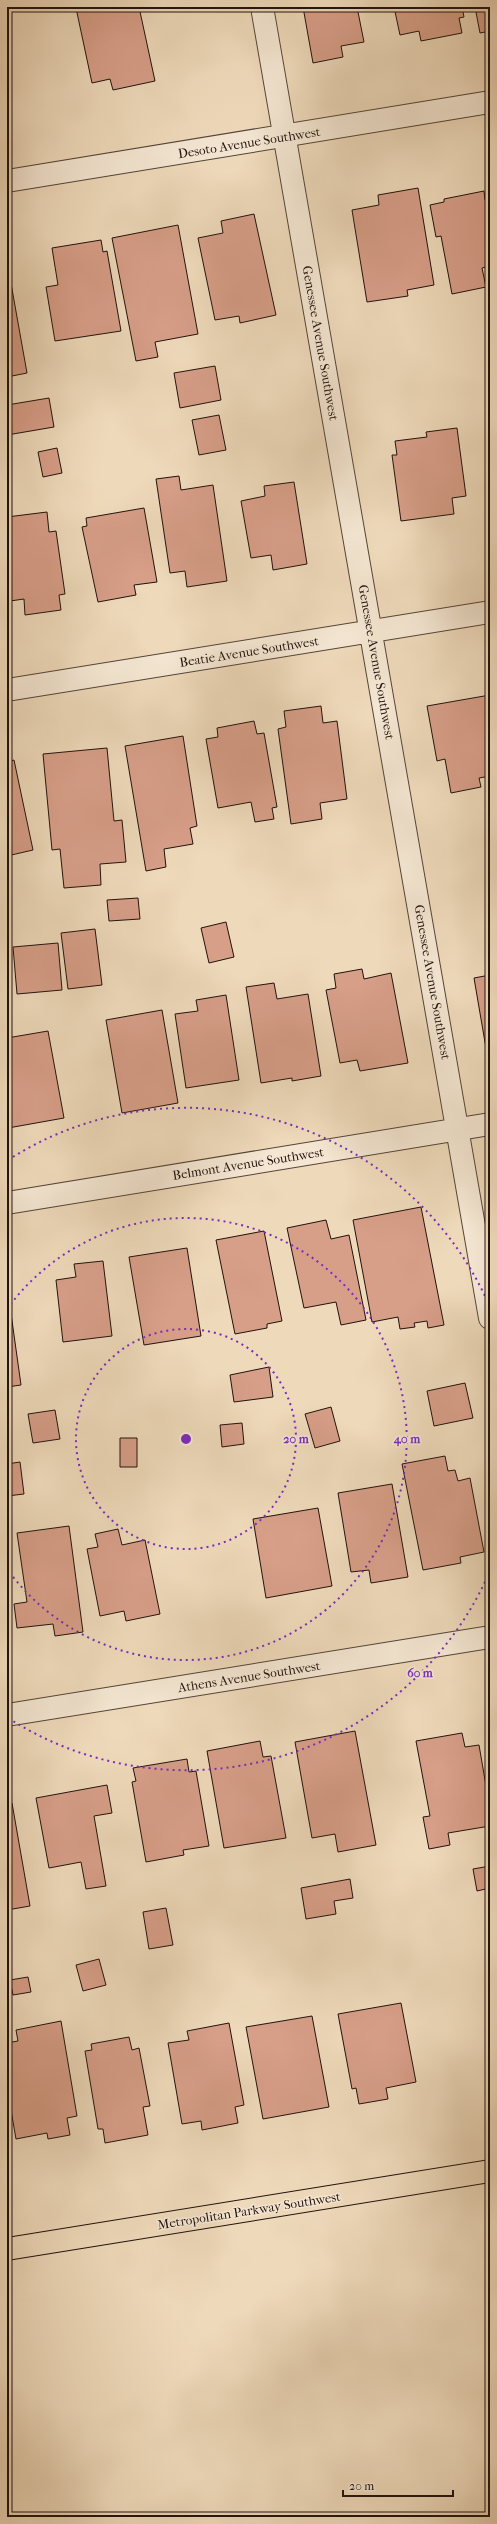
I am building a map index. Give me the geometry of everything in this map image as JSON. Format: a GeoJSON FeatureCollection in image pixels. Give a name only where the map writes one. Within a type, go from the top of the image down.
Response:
{"type":"FeatureCollection","features":[{"type":"Feature","properties":{"kind":"main road","name":"Metropolitan Parkway Southwest"},"geometry":{"type":"LineString","coordinates":[[7,2249],[490,2171]]}},
{"type":"Feature","properties":{"kind":"street","name":"Genessee Avenue Southwest"},"geometry":{"type":"LineString","coordinates":[[262,7],[490,1318]]}},
{"type":"Feature","properties":{"kind":"street","name":"Desoto Avenue Southwest"},"geometry":{"type":"LineString","coordinates":[[7,181],[490,102]]}},
{"type":"Feature","properties":{"kind":"street","name":"Beatie Avenue Southwest"},"geometry":{"type":"LineString","coordinates":[[7,690],[490,612]]}},
{"type":"Feature","properties":{"kind":"street","name":"Belmont Avenue Southwest"},"geometry":{"type":"LineString","coordinates":[[7,1202],[490,1124]]}},
{"type":"Feature","properties":{"kind":"street","name":"Athens Avenue Southwest"},"geometry":{"type":"LineString","coordinates":[[7,1715],[490,1637]]}},
{"type":"Feature","properties":{"kind":"building"},"geometry":{"type":"Polygon","coordinates":[[[139,7],[155,81],[113,90],[110,79],[92,83],[76,8],[139,7]]]}},
{"type":"Feature","properties":{"kind":"building"},"geometry":{"type":"Polygon","coordinates":[[[303,7],[357,7],[364,42],[341,46],[343,57],[313,63],[303,7]]]}},
{"type":"Feature","properties":{"kind":"building"},"geometry":{"type":"Polygon","coordinates":[[[394,7],[462,7],[464,17],[459,18],[462,33],[421,41],[419,31],[400,35],[394,7]]]}},
{"type":"Feature","properties":{"kind":"building"},"geometry":{"type":"Polygon","coordinates":[[[475,7],[490,7],[490,31],[480,33],[475,7]]]}},
{"type":"Feature","properties":{"kind":"building"},"geometry":{"type":"Polygon","coordinates":[[[418,188],[434,285],[407,290],[408,296],[367,302],[352,210],[379,205],[378,195],[418,188]]]}},
{"type":"Feature","properties":{"kind":"building"},"geometry":{"type":"Polygon","coordinates":[[[484,191],[485,200],[490,199],[490,266],[482,268],[486,287],[452,294],[441,236],[436,237],[430,205],[444,202],[444,199],[484,191]]]}},
{"type":"Feature","properties":{"kind":"building"},"geometry":{"type":"Polygon","coordinates":[[[254,214],[276,315],[240,323],[239,316],[215,320],[198,238],[223,233],[221,221],[254,214]]]}},
{"type":"Feature","properties":{"kind":"building"},"geometry":{"type":"Polygon","coordinates":[[[178,225],[198,334],[155,342],[158,357],[136,361],[112,238],[178,225]]]}},
{"type":"Feature","properties":{"kind":"building"},"geometry":{"type":"Polygon","coordinates":[[[101,240],[103,252],[107,251],[121,331],[55,341],[46,287],[58,285],[52,248],[101,240]]]}},
{"type":"Feature","properties":{"kind":"building"},"geometry":{"type":"Polygon","coordinates":[[[7,261],[27,373],[7,377],[7,261]]]}},
{"type":"Feature","properties":{"kind":"building"},"geometry":{"type":"Polygon","coordinates":[[[215,366],[221,400],[180,408],[174,373],[215,366]]]}},
{"type":"Feature","properties":{"kind":"building"},"geometry":{"type":"Polygon","coordinates":[[[49,398],[54,427],[7,435],[7,405],[49,398]]]}},
{"type":"Feature","properties":{"kind":"building"},"geometry":{"type":"Polygon","coordinates":[[[219,415],[226,450],[199,455],[192,420],[219,415]]]}},
{"type":"Feature","properties":{"kind":"building"},"geometry":{"type":"Polygon","coordinates":[[[457,428],[466,496],[452,498],[454,514],[401,521],[392,455],[397,455],[395,441],[427,437],[426,432],[457,428]]]}},
{"type":"Feature","properties":{"kind":"building"},"geometry":{"type":"Polygon","coordinates":[[[57,448],[62,473],[43,477],[38,452],[57,448]]]}},
{"type":"Feature","properties":{"kind":"building"},"geometry":{"type":"Polygon","coordinates":[[[179,476],[181,490],[213,485],[227,581],[187,587],[185,571],[170,573],[156,479],[179,476]]]}},
{"type":"Feature","properties":{"kind":"building"},"geometry":{"type":"Polygon","coordinates":[[[294,482],[307,564],[273,570],[271,555],[251,558],[241,501],[265,496],[264,486],[294,482]]]}},
{"type":"Feature","properties":{"kind":"building"},"geometry":{"type":"Polygon","coordinates":[[[144,508],[157,582],[134,585],[136,595],[98,602],[82,527],[87,526],[86,518],[144,508]]]}},
{"type":"Feature","properties":{"kind":"building"},"geometry":{"type":"Polygon","coordinates":[[[47,512],[49,532],[56,531],[65,594],[59,595],[61,610],[25,615],[24,599],[10,601],[7,577],[7,517],[47,512]]]}},
{"type":"Feature","properties":{"kind":"building"},"geometry":{"type":"Polygon","coordinates":[[[490,695],[490,776],[479,778],[481,787],[451,793],[445,759],[437,761],[427,706],[490,695]]]}},
{"type":"Feature","properties":{"kind":"building"},"geometry":{"type":"Polygon","coordinates":[[[321,706],[323,723],[337,721],[347,799],[320,803],[322,819],[291,824],[278,729],[286,727],[284,711],[321,706]]]}},
{"type":"Feature","properties":{"kind":"building"},"geometry":{"type":"Polygon","coordinates":[[[254,721],[257,734],[264,733],[277,807],[272,808],[274,819],[255,822],[251,802],[218,808],[206,739],[218,737],[217,728],[254,721]]]}},
{"type":"Feature","properties":{"kind":"building"},"geometry":{"type":"Polygon","coordinates":[[[183,736],[197,826],[190,828],[193,844],[164,849],[166,867],[146,871],[125,746],[183,736]]]}},
{"type":"Feature","properties":{"kind":"building"},"geometry":{"type":"Polygon","coordinates":[[[107,748],[114,821],[122,820],[126,862],[100,864],[101,885],[64,888],[60,849],[52,850],[43,754],[107,748]]]}},
{"type":"Feature","properties":{"kind":"building"},"geometry":{"type":"Polygon","coordinates":[[[14,760],[33,850],[7,856],[7,762],[14,760]]]}},
{"type":"Feature","properties":{"kind":"building"},"geometry":{"type":"Polygon","coordinates":[[[138,898],[140,919],[109,921],[107,900],[138,898]]]}},
{"type":"Feature","properties":{"kind":"building"},"geometry":{"type":"Polygon","coordinates":[[[226,922],[234,957],[209,963],[201,928],[226,922]]]}},
{"type":"Feature","properties":{"kind":"building"},"geometry":{"type":"Polygon","coordinates":[[[95,929],[102,985],[68,989],[61,933],[95,929]]]}},
{"type":"Feature","properties":{"kind":"building"},"geometry":{"type":"Polygon","coordinates":[[[58,943],[62,990],[17,994],[13,947],[58,943]]]}},
{"type":"Feature","properties":{"kind":"building"},"geometry":{"type":"Polygon","coordinates":[[[362,969],[364,979],[391,973],[408,1063],[360,1071],[357,1060],[340,1063],[326,990],[336,988],[334,974],[362,969]]]}},
{"type":"Feature","properties":{"kind":"building"},"geometry":{"type":"Polygon","coordinates":[[[490,975],[490,1053],[487,1054],[474,978],[490,975]]]}},
{"type":"Feature","properties":{"kind":"building"},"geometry":{"type":"Polygon","coordinates":[[[274,983],[277,999],[308,994],[321,1076],[292,1081],[292,1078],[261,1083],[246,987],[274,983]]]}},
{"type":"Feature","properties":{"kind":"building"},"geometry":{"type":"Polygon","coordinates":[[[226,995],[239,1080],[186,1088],[175,1014],[198,1011],[196,1000],[226,995]]]}},
{"type":"Feature","properties":{"kind":"building"},"geometry":{"type":"Polygon","coordinates":[[[162,1010],[178,1103],[122,1113],[106,1020],[162,1010]]]}},
{"type":"Feature","properties":{"kind":"building"},"geometry":{"type":"Polygon","coordinates":[[[48,1031],[64,1118],[8,1128],[7,1038],[48,1031]]]}},
{"type":"Feature","properties":{"kind":"building"},"geometry":{"type":"Polygon","coordinates":[[[421,1207],[444,1325],[428,1328],[427,1321],[414,1323],[415,1327],[400,1329],[398,1317],[372,1322],[353,1220],[421,1207]]]}},
{"type":"Feature","properties":{"kind":"building"},"geometry":{"type":"Polygon","coordinates":[[[326,1220],[331,1239],[349,1235],[366,1320],[341,1325],[336,1302],[304,1308],[287,1228],[326,1220]]]}},
{"type":"Feature","properties":{"kind":"building"},"geometry":{"type":"Polygon","coordinates":[[[264,1231],[282,1321],[267,1324],[267,1328],[235,1334],[216,1240],[264,1231]]]}},
{"type":"Feature","properties":{"kind":"building"},"geometry":{"type":"Polygon","coordinates":[[[187,1248],[201,1336],[144,1345],[129,1257],[187,1248]]]}},
{"type":"Feature","properties":{"kind":"building"},"geometry":{"type":"Polygon","coordinates":[[[103,1261],[112,1336],[63,1342],[56,1280],[76,1277],[74,1264],[103,1261]]]}},
{"type":"Feature","properties":{"kind":"building"},"geometry":{"type":"Polygon","coordinates":[[[7,1285],[21,1385],[7,1387],[7,1285]]]}},
{"type":"Feature","properties":{"kind":"building"},"geometry":{"type":"Polygon","coordinates":[[[269,1367],[273,1397],[234,1402],[230,1375],[269,1367]]]}},
{"type":"Feature","properties":{"kind":"building"},"geometry":{"type":"Polygon","coordinates":[[[465,1383],[473,1418],[434,1426],[427,1391],[465,1383]]]}},
{"type":"Feature","properties":{"kind":"building"},"geometry":{"type":"Polygon","coordinates":[[[331,1407],[340,1441],[315,1448],[305,1414],[331,1407]]]}},
{"type":"Feature","properties":{"kind":"building"},"geometry":{"type":"Polygon","coordinates":[[[55,1410],[60,1439],[33,1443],[28,1414],[55,1410]]]}},
{"type":"Feature","properties":{"kind":"building"},"geometry":{"type":"Polygon","coordinates":[[[242,1423],[244,1444],[222,1447],[220,1425],[242,1423]]]}},
{"type":"Feature","properties":{"kind":"building"},"geometry":{"type":"Polygon","coordinates":[[[120,1438],[137,1438],[137,1467],[120,1467],[120,1438]]]}},
{"type":"Feature","properties":{"kind":"building"},"geometry":{"type":"Polygon","coordinates":[[[445,1456],[448,1471],[455,1470],[458,1481],[470,1478],[484,1552],[460,1557],[461,1563],[423,1570],[402,1464],[445,1456]]]}},
{"type":"Feature","properties":{"kind":"building"},"geometry":{"type":"Polygon","coordinates":[[[20,1462],[24,1494],[7,1496],[7,1464],[20,1462]]]}},
{"type":"Feature","properties":{"kind":"building"},"geometry":{"type":"Polygon","coordinates":[[[392,1484],[408,1577],[371,1583],[369,1570],[351,1572],[338,1493],[392,1484]]]}},
{"type":"Feature","properties":{"kind":"building"},"geometry":{"type":"Polygon","coordinates":[[[318,1508],[332,1586],[266,1598],[253,1519],[318,1508]]]}},
{"type":"Feature","properties":{"kind":"building"},"geometry":{"type":"Polygon","coordinates":[[[69,1526],[83,1632],[55,1636],[53,1624],[17,1628],[14,1604],[27,1602],[17,1533],[69,1526]]]}},
{"type":"Feature","properties":{"kind":"building"},"geometry":{"type":"Polygon","coordinates":[[[118,1529],[122,1545],[145,1540],[160,1614],[126,1621],[124,1611],[100,1616],[87,1549],[98,1547],[95,1534],[118,1529]]]}},
{"type":"Feature","properties":{"kind":"building"},"geometry":{"type":"Polygon","coordinates":[[[355,1731],[376,1845],[338,1852],[335,1834],[312,1838],[295,1742],[355,1731]]]}},
{"type":"Feature","properties":{"kind":"building"},"geometry":{"type":"Polygon","coordinates":[[[462,1733],[465,1747],[479,1745],[490,1809],[490,1826],[448,1833],[450,1845],[429,1849],[423,1817],[430,1816],[416,1741],[462,1733]]]}},
{"type":"Feature","properties":{"kind":"building"},"geometry":{"type":"Polygon","coordinates":[[[260,1741],[263,1757],[271,1756],[286,1838],[224,1848],[207,1751],[260,1741]]]}},
{"type":"Feature","properties":{"kind":"building"},"geometry":{"type":"Polygon","coordinates":[[[187,1759],[189,1772],[196,1771],[209,1846],[183,1850],[184,1855],[146,1862],[132,1782],[136,1781],[133,1768],[187,1759]]]}},
{"type":"Feature","properties":{"kind":"building"},"geometry":{"type":"Polygon","coordinates":[[[107,1785],[112,1813],[94,1816],[106,1886],[86,1889],[81,1862],[49,1868],[36,1798],[107,1785]]]}},
{"type":"Feature","properties":{"kind":"building"},"geometry":{"type":"Polygon","coordinates":[[[12,1803],[30,1906],[7,1910],[7,1804],[12,1803]]]}},
{"type":"Feature","properties":{"kind":"building"},"geometry":{"type":"Polygon","coordinates":[[[490,1866],[490,1888],[477,1891],[473,1869],[490,1866]]]}},
{"type":"Feature","properties":{"kind":"building"},"geometry":{"type":"Polygon","coordinates":[[[350,1879],[353,1898],[334,1901],[336,1914],[306,1919],[301,1888],[350,1879]]]}},
{"type":"Feature","properties":{"kind":"building"},"geometry":{"type":"Polygon","coordinates":[[[166,1908],[173,1945],[149,1949],[143,1912],[166,1908]]]}},
{"type":"Feature","properties":{"kind":"building"},"geometry":{"type":"Polygon","coordinates":[[[99,1959],[106,1985],[83,1991],[76,1965],[99,1959]]]}},
{"type":"Feature","properties":{"kind":"building"},"geometry":{"type":"Polygon","coordinates":[[[28,1977],[31,1992],[13,1995],[10,1980],[28,1977]]]}},
{"type":"Feature","properties":{"kind":"building"},"geometry":{"type":"Polygon","coordinates":[[[401,2003],[416,2082],[386,2088],[388,2099],[359,2104],[356,2088],[352,2089],[338,2014],[401,2003]]]}},
{"type":"Feature","properties":{"kind":"building"},"geometry":{"type":"Polygon","coordinates":[[[312,2016],[329,2107],[263,2119],[246,2027],[312,2016]]]}},
{"type":"Feature","properties":{"kind":"building"},"geometry":{"type":"Polygon","coordinates":[[[61,2021],[77,2116],[67,2118],[70,2135],[48,2139],[47,2133],[16,2139],[7,2087],[7,2043],[18,2041],[16,2030],[61,2021]]]}},
{"type":"Feature","properties":{"kind":"building"},"geometry":{"type":"Polygon","coordinates":[[[229,2023],[244,2105],[235,2107],[238,2123],[202,2130],[201,2121],[182,2124],[168,2043],[189,2040],[187,2031],[229,2023]]]}},
{"type":"Feature","properties":{"kind":"building"},"geometry":{"type":"Polygon","coordinates":[[[129,2037],[132,2050],[139,2048],[150,2106],[143,2107],[148,2135],[105,2143],[103,2129],[98,2129],[85,2051],[92,2050],[91,2044],[129,2037]]]}}]}
